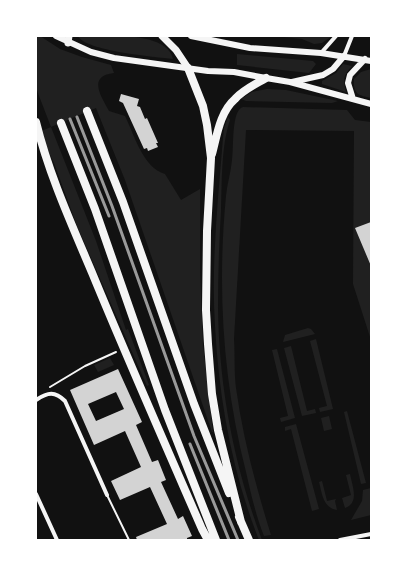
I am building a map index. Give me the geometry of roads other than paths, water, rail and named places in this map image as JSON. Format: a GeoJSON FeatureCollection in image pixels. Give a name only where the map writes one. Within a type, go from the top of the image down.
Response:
{"type":"FeatureCollection","features":[{"type":"Feature","properties":{"kind":"highway"},"geometry":{"type":"LineString","coordinates":[[188,68],[203,106],[211,158],[206,272],[208,344],[212,394],[218,430],[241,522]]}},
{"type":"Feature","properties":{"kind":"highway"},"geometry":{"type":"LineString","coordinates":[[211,158],[221,121],[225,112],[234,99],[266,78]]}},
{"type":"Feature","properties":{"kind":"highway"},"geometry":{"type":"LineString","coordinates":[[87,112],[123,202],[194,404],[249,540]]}},
{"type":"Feature","properties":{"kind":"highway"},"geometry":{"type":"LineString","coordinates":[[36,122],[60,197],[115,330],[208,540]]}},
{"type":"Feature","properties":{"kind":"highway"},"geometry":{"type":"LineString","coordinates":[[61,123],[95,209],[165,410],[216,540]]}},
{"type":"Feature","properties":{"kind":"main road"},"geometry":{"type":"LineString","coordinates":[[56,36],[69,39],[91,52],[114,58],[208,71],[234,72],[290,82],[371,104]]}},
{"type":"Feature","properties":{"kind":"main road"},"geometry":{"type":"LineString","coordinates":[[162,36],[176,50],[188,68]]}},
{"type":"Feature","properties":{"kind":"main road"},"geometry":{"type":"LineString","coordinates":[[191,36],[250,48],[321,53],[368,60]]}},
{"type":"Feature","properties":{"kind":"main road"},"geometry":{"type":"LineString","coordinates":[[290,82],[323,75],[333,69],[344,56]]}},
{"type":"Feature","properties":{"kind":"main road"},"geometry":{"type":"LineString","coordinates":[[353,100],[348,83],[350,75],[368,60]]}},
{"type":"Feature","properties":{"kind":"street"},"geometry":{"type":"LineString","coordinates":[[321,53],[336,36]]}},
{"type":"Feature","properties":{"kind":"street"},"geometry":{"type":"LineString","coordinates":[[344,56],[352,36]]}},
{"type":"Feature","properties":{"kind":"street"},"geometry":{"type":"LineString","coordinates":[[36,400],[45,394],[54,393],[66,402],[108,495]]}},
{"type":"Feature","properties":{"kind":"street"},"geometry":{"type":"LineString","coordinates":[[36,494],[57,540]]}},
{"type":"Feature","properties":{"kind":"street"},"geometry":{"type":"LineString","coordinates":[[340,540],[371,534]]}},
{"type":"Feature","properties":{"kind":"lane"},"geometry":{"type":"LineString","coordinates":[[108,495],[129,540]]}},
{"type":"Feature","properties":{"kind":"railway"},"geometry":{"type":"LineString","coordinates":[[77,117],[112,206],[194,436],[238,540]]}},
{"type":"Feature","properties":{"kind":"railway"},"geometry":{"type":"LineString","coordinates":[[70,119],[109,216]]}},
{"type":"Feature","properties":{"kind":"railway"},"geometry":{"type":"LineString","coordinates":[[190,444],[229,540]]}}]}
